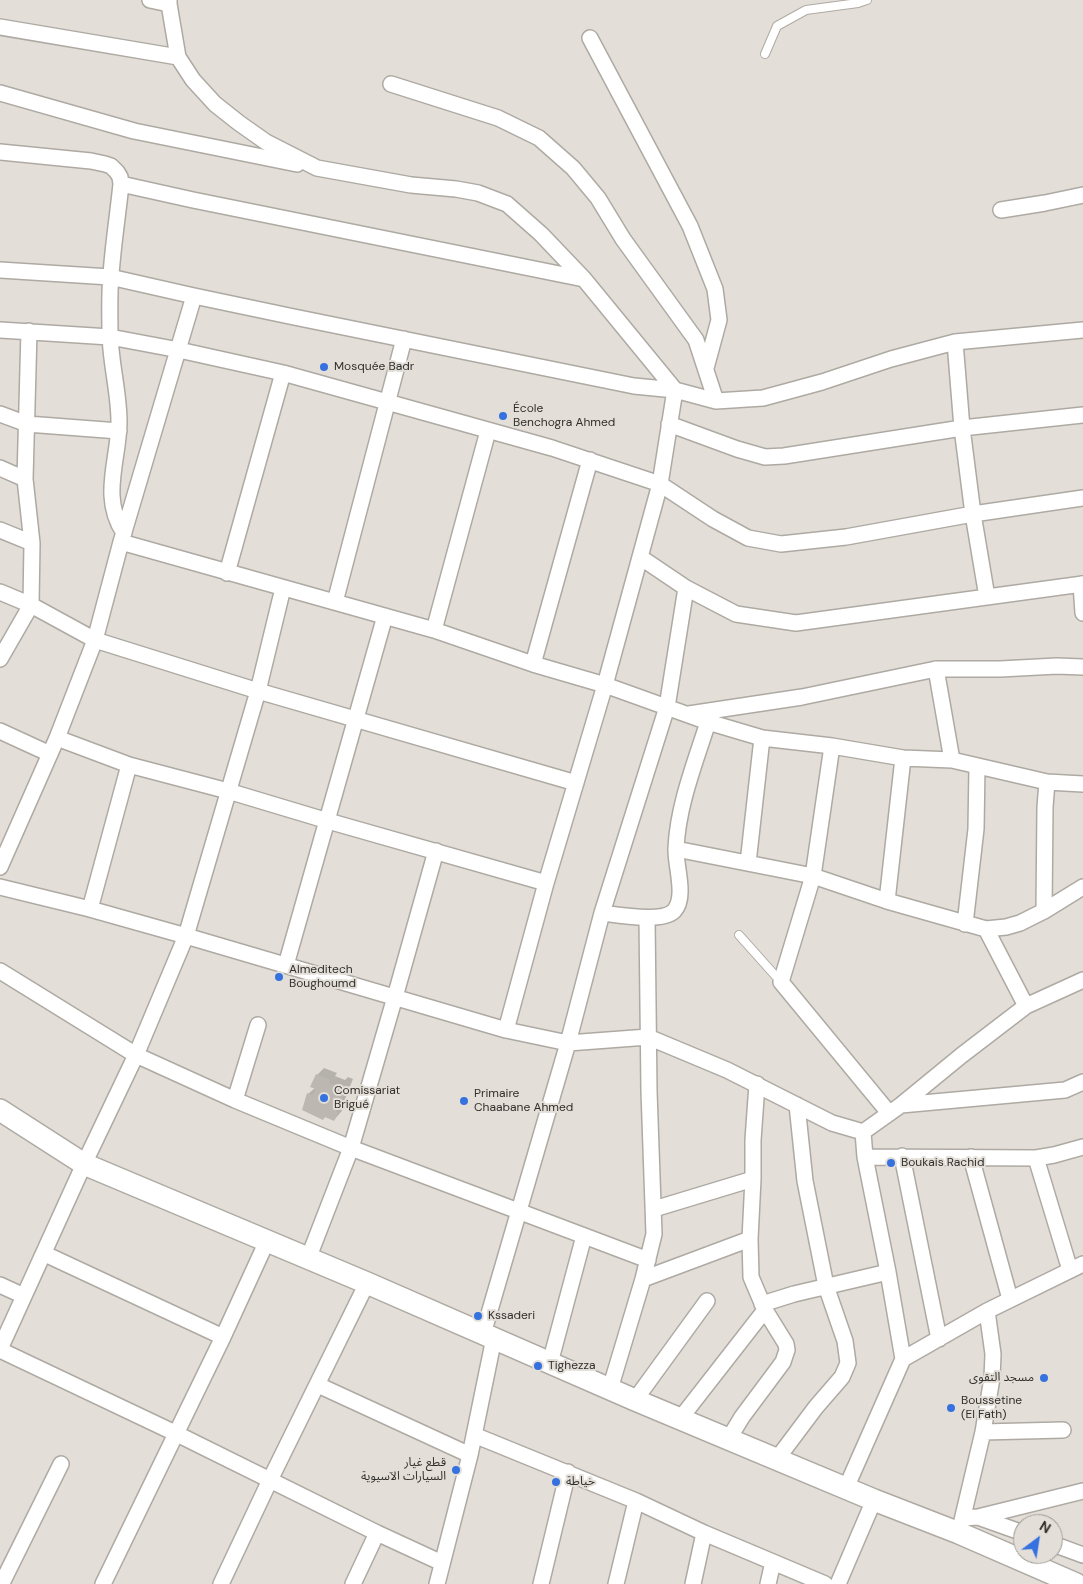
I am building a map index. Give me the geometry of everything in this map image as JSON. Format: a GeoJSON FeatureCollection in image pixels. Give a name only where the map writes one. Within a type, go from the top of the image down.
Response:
{"type":"FeatureCollection","features":[{"type":"Feature","properties":{"kind":"street"},"geometry":{"type":"LineString","coordinates":[[150,0],[169,2],[178,57],[193,80],[215,104],[266,142],[317,168]]}},
{"type":"Feature","properties":{"kind":"street"},"geometry":{"type":"LineString","coordinates":[[0,27],[178,57]]}},
{"type":"Feature","properties":{"kind":"street"},"geometry":{"type":"LineString","coordinates":[[590,38],[690,226],[715,289],[719,320],[706,368]]}},
{"type":"Feature","properties":{"kind":"street"},"geometry":{"type":"LineString","coordinates":[[391,84],[498,118],[539,138],[573,168],[598,198],[623,238],[696,340],[716,401]]}},
{"type":"Feature","properties":{"kind":"street"},"geometry":{"type":"LineString","coordinates":[[0,93],[134,131],[317,168],[411,185],[471,192],[507,204],[541,234],[584,280],[675,390],[660,484],[605,686],[546,883],[506,1030]]}},
{"type":"Feature","properties":{"kind":"street"},"geometry":{"type":"LineString","coordinates":[[0,152],[91,161],[111,166],[120,177],[121,184],[110,277],[110,336],[112,362],[118,391],[119,431],[113,466],[113,508],[122,538]]}},
{"type":"Feature","properties":{"kind":"street"},"geometry":{"type":"LineString","coordinates":[[121,184],[584,280]]}},
{"type":"Feature","properties":{"kind":"street"},"geometry":{"type":"LineString","coordinates":[[1001,210],[1083,195]]}},
{"type":"Feature","properties":{"kind":"street"},"geometry":{"type":"LineString","coordinates":[[0,270],[110,277],[634,386],[675,390],[716,401],[764,398],[822,382],[891,359],[955,342],[1083,330]]}},
{"type":"Feature","properties":{"kind":"street"},"geometry":{"type":"LineString","coordinates":[[0,867],[57,738],[95,640],[122,538],[194,296]]}},
{"type":"Feature","properties":{"kind":"street"},"geometry":{"type":"LineString","coordinates":[[0,330],[110,336],[283,373],[590,460],[660,484],[713,519],[748,538],[781,544],[846,537],[973,514],[1083,498]]}},
{"type":"Feature","properties":{"kind":"street"},"geometry":{"type":"LineString","coordinates":[[0,659],[32,605],[32,543],[25,479],[29,331]]}},
{"type":"Feature","properties":{"kind":"street"},"geometry":{"type":"LineString","coordinates":[[335,602],[404,339]]}},
{"type":"Feature","properties":{"kind":"street"},"geometry":{"type":"LineString","coordinates":[[955,342],[962,428],[973,514],[987,597]]}},
{"type":"Feature","properties":{"kind":"street"},"geometry":{"type":"LineString","coordinates":[[227,573],[283,373]]}},
{"type":"Feature","properties":{"kind":"street"},"geometry":{"type":"LineString","coordinates":[[0,414],[27,424],[119,431]]}},
{"type":"Feature","properties":{"kind":"street"},"geometry":{"type":"LineString","coordinates":[[669,424],[737,449],[765,457],[784,456],[962,428],[1083,415]]}},
{"type":"Feature","properties":{"kind":"street"},"geometry":{"type":"LineString","coordinates":[[434,630],[488,430]]}},
{"type":"Feature","properties":{"kind":"street"},"geometry":{"type":"LineString","coordinates":[[533,664],[590,460]]}},
{"type":"Feature","properties":{"kind":"street"},"geometry":{"type":"LineString","coordinates":[[0,468],[25,479]]}},
{"type":"Feature","properties":{"kind":"street"},"geometry":{"type":"LineString","coordinates":[[0,530],[32,543]]}},
{"type":"Feature","properties":{"kind":"street"},"geometry":{"type":"LineString","coordinates":[[122,538],[227,573],[434,630],[708,722],[762,738],[832,746],[903,758],[952,760],[1047,782],[1083,784]]}},
{"type":"Feature","properties":{"kind":"street"},"geometry":{"type":"LineString","coordinates":[[640,557],[686,588],[736,614],[796,623],[1082,584],[1083,613]]}},
{"type":"Feature","properties":{"kind":"street"},"geometry":{"type":"LineString","coordinates":[[283,588],[258,691],[186,936],[136,1055],[84,1164],[0,1350],[442,1563]]}},
{"type":"Feature","properties":{"kind":"street"},"geometry":{"type":"LineString","coordinates":[[437,1584],[470,1455],[489,1336],[520,1212],[568,1043],[602,913],[666,707],[686,588]]}},
{"type":"Feature","properties":{"kind":"street"},"geometry":{"type":"LineString","coordinates":[[0,592],[32,605],[95,640],[258,691],[576,783]]}},
{"type":"Feature","properties":{"kind":"street"},"geometry":{"type":"LineString","coordinates":[[286,965],[385,616]]}},
{"type":"Feature","properties":{"kind":"street"},"geometry":{"type":"LineString","coordinates":[[688,714],[802,697],[936,669],[1083,667]]}},
{"type":"Feature","properties":{"kind":"street"},"geometry":{"type":"LineString","coordinates":[[936,669],[952,760]]}},
{"type":"Feature","properties":{"kind":"street"},"geometry":{"type":"LineString","coordinates":[[602,913],[647,918],[672,913],[676,907],[680,893],[676,849],[680,813],[708,722]]}},
{"type":"Feature","properties":{"kind":"street"},"geometry":{"type":"LineString","coordinates":[[0,731],[50,754]]}},
{"type":"Feature","properties":{"kind":"street"},"geometry":{"type":"LineString","coordinates":[[57,738],[129,764],[546,883]]}},
{"type":"Feature","properties":{"kind":"street"},"geometry":{"type":"LineString","coordinates":[[748,863],[762,738]]}},
{"type":"Feature","properties":{"kind":"street"},"geometry":{"type":"LineString","coordinates":[[832,746],[813,876],[781,982],[895,1109]]}},
{"type":"Feature","properties":{"kind":"street"},"geometry":{"type":"LineString","coordinates":[[887,901],[903,758]]}},
{"type":"Feature","properties":{"kind":"street"},"geometry":{"type":"LineString","coordinates":[[90,909],[129,764]]}},
{"type":"Feature","properties":{"kind":"street"},"geometry":{"type":"LineString","coordinates":[[965,924],[976,829],[977,766]]}},
{"type":"Feature","properties":{"kind":"street"},"geometry":{"type":"LineString","coordinates":[[1044,911],[1047,782]]}},
{"type":"Feature","properties":{"kind":"street"},"geometry":{"type":"LineString","coordinates":[[676,849],[813,876],[887,901],[986,929],[1006,927],[1020,923],[1083,887]]}},
{"type":"Feature","properties":{"kind":"street"},"geometry":{"type":"LineString","coordinates":[[308,1259],[351,1148],[436,851]]}},
{"type":"Feature","properties":{"kind":"street"},"geometry":{"type":"LineString","coordinates":[[0,887],[90,909],[186,936],[506,1030],[568,1043],[648,1037],[727,1070],[832,1122],[863,1132]]}},
{"type":"Feature","properties":{"kind":"street"},"geometry":{"type":"LineString","coordinates":[[610,1389],[643,1279],[654,1234],[648,1037],[647,918]]}},
{"type":"Feature","properties":{"kind":"street"},"geometry":{"type":"LineString","coordinates":[[986,929],[1026,1006]]}},
{"type":"Feature","properties":{"kind":"street"},"geometry":{"type":"LineString","coordinates":[[0,971],[136,1055],[235,1100],[351,1148],[648,1260]]}},
{"type":"Feature","properties":{"kind":"street"},"geometry":{"type":"LineString","coordinates":[[863,1132],[1026,1006],[1083,980]]}},
{"type":"Feature","properties":{"kind":"street"},"geometry":{"type":"LineString","coordinates":[[235,1100],[258,1025]]}},
{"type":"Feature","properties":{"kind":"street"},"geometry":{"type":"LineString","coordinates":[[895,1109],[1065,1090],[1083,1082]]}},
{"type":"Feature","properties":{"kind":"street"},"geometry":{"type":"LineString","coordinates":[[728,1440],[786,1355],[786,1344],[763,1307],[751,1277],[750,1239],[753,1140],[757,1084]]}},
{"type":"Feature","properties":{"kind":"street"},"geometry":{"type":"LineString","coordinates":[[777,1459],[816,1407],[842,1378],[848,1363],[845,1341],[826,1286],[805,1181],[797,1106]]}},
{"type":"Feature","properties":{"kind":"street"},"geometry":{"type":"LineString","coordinates":[[0,1110],[84,1164],[367,1283],[728,1440],[874,1500],[967,1523],[1013,1531]]}},
{"type":"Feature","properties":{"kind":"street"},"geometry":{"type":"LineString","coordinates":[[846,1488],[903,1359],[863,1132]]}},
{"type":"Feature","properties":{"kind":"street"},"geometry":{"type":"LineString","coordinates":[[866,1157],[1036,1158],[1083,1147]]}},
{"type":"Feature","properties":{"kind":"street"},"geometry":{"type":"LineString","coordinates":[[902,1156],[939,1339]]}},
{"type":"Feature","properties":{"kind":"street"},"geometry":{"type":"LineString","coordinates":[[971,1157],[1010,1299]]}},
{"type":"Feature","properties":{"kind":"street"},"geometry":{"type":"LineString","coordinates":[[903,1359],[987,1310],[1076,1267],[1036,1158]]}},
{"type":"Feature","properties":{"kind":"street"},"geometry":{"type":"LineString","coordinates":[[654,1209],[753,1179]]}},
{"type":"Feature","properties":{"kind":"street"},"geometry":{"type":"LineString","coordinates":[[550,1362],[584,1236]]}},
{"type":"Feature","properties":{"kind":"street"},"geometry":{"type":"LineString","coordinates":[[643,1279],[750,1239]]}},
{"type":"Feature","properties":{"kind":"street"},"geometry":{"type":"LineString","coordinates":[[103,1584],[223,1337],[266,1241]]}},
{"type":"Feature","properties":{"kind":"street"},"geometry":{"type":"LineString","coordinates":[[44,1254],[223,1337]]}},
{"type":"Feature","properties":{"kind":"street"},"geometry":{"type":"LineString","coordinates":[[680,1419],[763,1307],[826,1286],[888,1272]]}},
{"type":"Feature","properties":{"kind":"street"},"geometry":{"type":"LineString","coordinates":[[222,1584],[270,1480],[367,1283]]}},
{"type":"Feature","properties":{"kind":"street"},"geometry":{"type":"LineString","coordinates":[[0,1286],[24,1296]]}},
{"type":"Feature","properties":{"kind":"street"},"geometry":{"type":"LineString","coordinates":[[635,1400],[707,1301]]}},
{"type":"Feature","properties":{"kind":"street"},"geometry":{"type":"LineString","coordinates":[[967,1523],[992,1378],[993,1354],[987,1310]]}},
{"type":"Feature","properties":{"kind":"street"},"geometry":{"type":"LineString","coordinates":[[318,1385],[470,1455]]}},
{"type":"Feature","properties":{"kind":"street"},"geometry":{"type":"LineString","coordinates":[[983,1432],[1063,1430]]}},
{"type":"Feature","properties":{"kind":"street"},"geometry":{"type":"LineString","coordinates":[[474,1435],[568,1472],[704,1533],[825,1584]]}},
{"type":"Feature","properties":{"kind":"street"},"geometry":{"type":"LineString","coordinates":[[4,1582],[61,1464]]}},
{"type":"Feature","properties":{"kind":"street"},"geometry":{"type":"LineString","coordinates":[[541,1584],[568,1472]]}},
{"type":"Feature","properties":{"kind":"street"},"geometry":{"type":"LineString","coordinates":[[967,1523],[1083,1491]]}},
{"type":"Feature","properties":{"kind":"street"},"geometry":{"type":"LineString","coordinates":[[838,1584],[874,1500]]}},
{"type":"Feature","properties":{"kind":"street"},"geometry":{"type":"LineString","coordinates":[[616,1584],[636,1501]]}},
{"type":"Feature","properties":{"kind":"street"},"geometry":{"type":"LineString","coordinates":[[967,1523],[1076,1584]]}},
{"type":"Feature","properties":{"kind":"street"},"geometry":{"type":"LineString","coordinates":[[354,1584],[377,1533]]}},
{"type":"Feature","properties":{"kind":"street"},"geometry":{"type":"LineString","coordinates":[[693,1584],[704,1533]]}},
{"type":"Feature","properties":{"kind":"street"},"geometry":{"type":"LineString","coordinates":[[1063,1548],[1083,1555]]}},
{"type":"Feature","properties":{"kind":"street"},"geometry":{"type":"LineString","coordinates":[[768,1584],[774,1562]]}},
{"type":"Feature","properties":{"kind":"lane"},"geometry":{"type":"LineString","coordinates":[[765,54],[777,26],[806,10],[866,0]]}},
{"type":"Feature","properties":{"kind":"lane"},"geometry":{"type":"LineString","coordinates":[[740,934],[781,982]]}},
{"type":"Feature","properties":{"kind":"building","name":"Comissariat Brigué"},"geometry":{"type":"Polygon","coordinates":[[[316,1074],[330,1080],[329,1083],[338,1087],[340,1084],[347,1087],[334,1121],[325,1117],[323,1120],[302,1110],[307,1093],[313,1095],[316,1089],[310,1087],[316,1074]]]}},
{"type":"Feature","properties":{"kind":"place","name":"Mosquée Badr"},"geometry":{"type":"Point","coordinates":[324,367]}},
{"type":"Feature","properties":{"kind":"place","name":"École Benchogra Ahmed"},"geometry":{"type":"Point","coordinates":[503,416]}},
{"type":"Feature","properties":{"kind":"place","name":"Almeditech Boughoumd"},"geometry":{"type":"Point","coordinates":[279,977]}},
{"type":"Feature","properties":{"kind":"place","name":"Comissariat Brigué"},"geometry":{"type":"Point","coordinates":[324,1098]}},
{"type":"Feature","properties":{"kind":"place","name":"Primaire Chaabane Ahmed"},"geometry":{"type":"Point","coordinates":[464,1101]}},
{"type":"Feature","properties":{"kind":"place","name":"Boukais Rachid"},"geometry":{"type":"Point","coordinates":[891,1163]}},
{"type":"Feature","properties":{"kind":"place","name":"Kssaderi"},"geometry":{"type":"Point","coordinates":[478,1316]}},
{"type":"Feature","properties":{"kind":"place","name":"Tighezza"},"geometry":{"type":"Point","coordinates":[538,1366]}},
{"type":"Feature","properties":{"kind":"place","name":"مسجد التقوى"},"geometry":{"type":"Point","coordinates":[1044,1378]}},
{"type":"Feature","properties":{"kind":"place","name":"Boussetine (El Fath)"},"geometry":{"type":"Point","coordinates":[951,1408]}},
{"type":"Feature","properties":{"kind":"place","name":"قطع غيار السيارات الآسيوية"},"geometry":{"type":"Point","coordinates":[456,1470]}},
{"type":"Feature","properties":{"kind":"place","name":"خياطة"},"geometry":{"type":"Point","coordinates":[556,1482]}}]}
